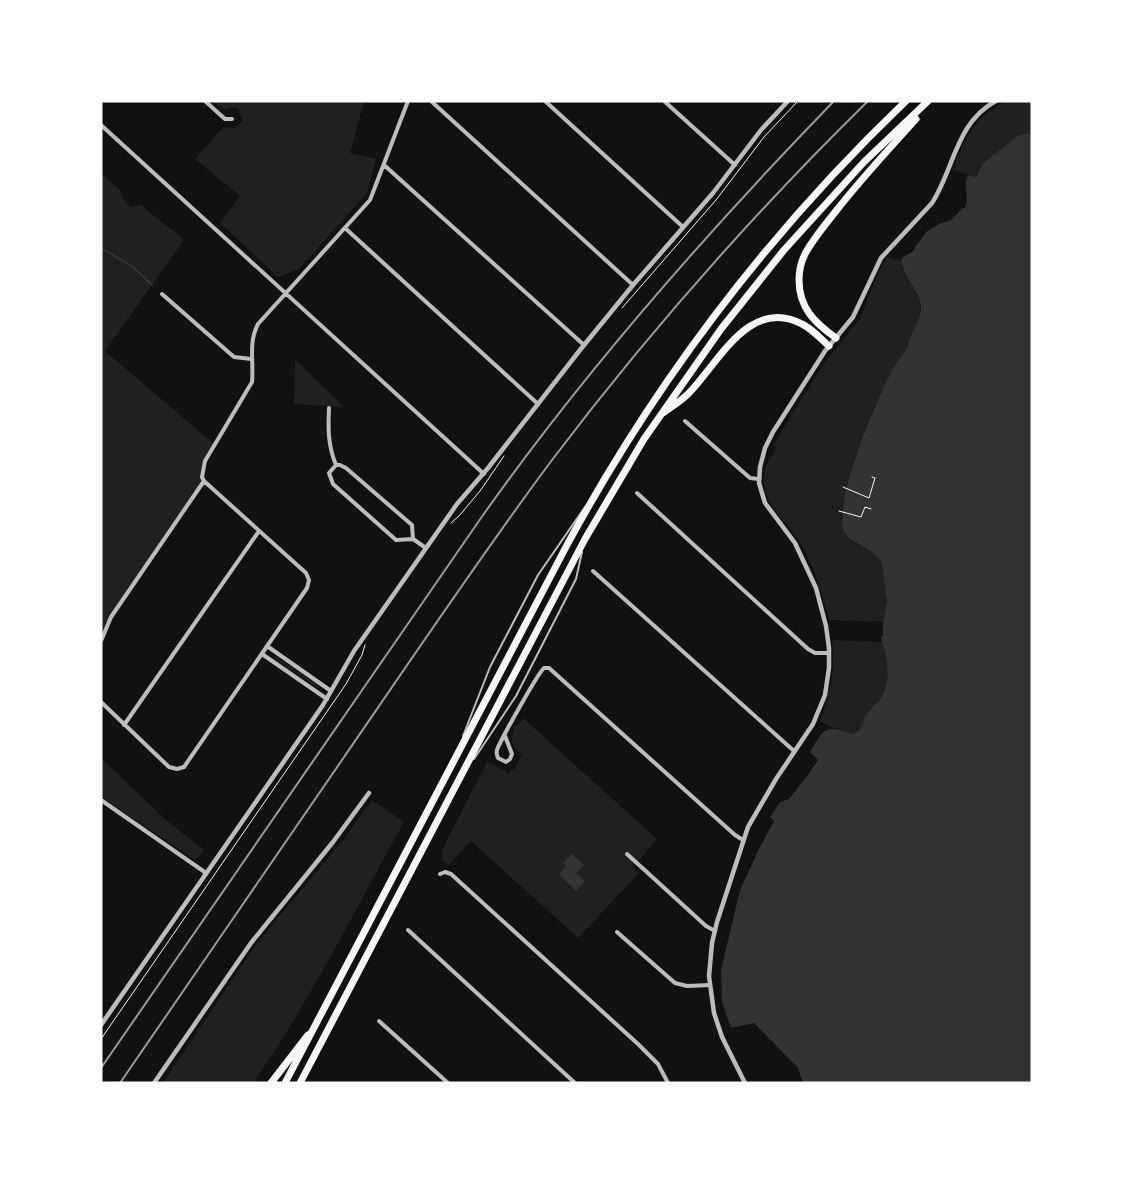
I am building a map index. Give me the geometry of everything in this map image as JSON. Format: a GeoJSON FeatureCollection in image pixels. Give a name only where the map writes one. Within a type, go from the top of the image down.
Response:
{"type":"FeatureCollection","features":[{"type":"Feature","properties":{"kind":"highway"},"geometry":{"type":"LineString","coordinates":[[285,1083],[602,482],[680,362],[754,266],[833,176],[906,101]]}},
{"type":"Feature","properties":{"kind":"highway"},"geometry":{"type":"LineString","coordinates":[[836,338],[816,323],[805,307],[799,287],[799,273],[802,260],[816,237],[849,194],[930,101]]}},
{"type":"Feature","properties":{"kind":"highway"},"geometry":{"type":"LineString","coordinates":[[300,1083],[585,539],[659,416],[721,329],[797,236],[864,162],[930,101]]}},
{"type":"Feature","properties":{"kind":"highway"},"geometry":{"type":"LineString","coordinates":[[659,416],[687,395],[737,336],[747,327],[759,321],[778,318],[796,321],[812,330],[829,346]]}},
{"type":"Feature","properties":{"kind":"highway"},"geometry":{"type":"LineString","coordinates":[[271,1083],[318,1022]]}},
{"type":"Feature","properties":{"kind":"street"},"geometry":{"type":"LineString","coordinates":[[205,101],[225,119],[232,119]]}},
{"type":"Feature","properties":{"kind":"street"},"geometry":{"type":"LineString","coordinates":[[101,702],[169,767],[177,769],[184,767],[307,588],[309,580],[306,573],[204,481],[202,477],[205,461],[252,382],[253,334],[258,324],[370,200],[408,101]]}},
{"type":"Feature","properties":{"kind":"street"},"geometry":{"type":"LineString","coordinates":[[431,101],[633,285]]}},
{"type":"Feature","properties":{"kind":"street"},"geometry":{"type":"LineString","coordinates":[[545,101],[683,227]]}},
{"type":"Feature","properties":{"kind":"street"},"geometry":{"type":"LineString","coordinates":[[664,101],[735,165]]}},
{"type":"Feature","properties":{"kind":"street"},"geometry":{"type":"LineString","coordinates":[[101,1025],[327,699],[358,647],[457,504],[484,474],[633,285],[788,101]]}},
{"type":"Feature","properties":{"kind":"street"},"geometry":{"type":"LineString","coordinates":[[745,1083],[719,1030],[714,1013],[710,985],[710,958],[715,931],[743,840],[756,811],[810,729],[825,695],[829,675],[829,653],[824,618],[813,582],[795,543],[765,503],[759,479],[764,454],[770,439],[829,346],[854,317],[875,269],[885,252],[936,198],[957,146],[966,130],[980,112],[996,101]]}},
{"type":"Feature","properties":{"kind":"street"},"geometry":{"type":"LineString","coordinates":[[101,125],[484,474]]}},
{"type":"Feature","properties":{"kind":"street"},"geometry":{"type":"LineString","coordinates":[[384,165],[584,345]]}},
{"type":"Feature","properties":{"kind":"street"},"geometry":{"type":"LineString","coordinates":[[345,228],[538,404]]}},
{"type":"Feature","properties":{"kind":"street"},"geometry":{"type":"LineString","coordinates":[[162,294],[234,357],[251,359]]}},
{"type":"Feature","properties":{"kind":"street"},"geometry":{"type":"LineString","coordinates":[[328,408],[328,437],[336,465]]}},
{"type":"Feature","properties":{"kind":"street"},"geometry":{"type":"LineString","coordinates":[[685,421],[750,478],[759,479]]}},
{"type":"Feature","properties":{"kind":"street"},"geometry":{"type":"LineString","coordinates":[[336,465],[329,473],[333,484],[396,540],[413,539],[426,548]]}},
{"type":"Feature","properties":{"kind":"street"},"geometry":{"type":"LineString","coordinates":[[336,465],[346,468],[412,525],[413,539]]}},
{"type":"Feature","properties":{"kind":"street"},"geometry":{"type":"LineString","coordinates":[[101,641],[111,617],[204,481]]}},
{"type":"Feature","properties":{"kind":"street"},"geometry":{"type":"LineString","coordinates":[[637,493],[808,649],[818,653],[829,653]]}},
{"type":"Feature","properties":{"kind":"street"},"geometry":{"type":"LineString","coordinates":[[124,725],[259,531]]}},
{"type":"Feature","properties":{"kind":"street"},"geometry":{"type":"LineString","coordinates":[[594,571],[794,751]]}},
{"type":"Feature","properties":{"kind":"street"},"geometry":{"type":"LineString","coordinates":[[267,646],[331,691]]}},
{"type":"Feature","properties":{"kind":"street"},"geometry":{"type":"LineString","coordinates":[[262,654],[327,699]]}},
{"type":"Feature","properties":{"kind":"street"},"geometry":{"type":"LineString","coordinates":[[505,736],[512,754],[506,762],[501,760],[497,755],[497,751],[505,736],[539,673],[544,668],[549,668],[735,835],[743,840]]}},
{"type":"Feature","properties":{"kind":"street"},"geometry":{"type":"LineString","coordinates":[[154,1083],[251,943],[369,794]]}},
{"type":"Feature","properties":{"kind":"street"},"geometry":{"type":"LineString","coordinates":[[101,800],[206,873]]}},
{"type":"Feature","properties":{"kind":"street"},"geometry":{"type":"LineString","coordinates":[[627,854],[706,926],[715,931]]}},
{"type":"Feature","properties":{"kind":"street"},"geometry":{"type":"LineString","coordinates":[[440,874],[445,872],[452,874],[631,1038],[658,1064],[668,1083]]}},
{"type":"Feature","properties":{"kind":"street"},"geometry":{"type":"LineString","coordinates":[[408,930],[574,1083]]}},
{"type":"Feature","properties":{"kind":"street"},"geometry":{"type":"LineString","coordinates":[[617,932],[675,983],[687,986],[710,985]]}},
{"type":"Feature","properties":{"kind":"street"},"geometry":{"type":"LineString","coordinates":[[380,1020],[448,1083]]}},
{"type":"Feature","properties":{"kind":"lane"},"geometry":{"type":"LineString","coordinates":[[454,760],[487,674],[538,575],[602,482]]}},
{"type":"Feature","properties":{"kind":"lane"},"geometry":{"type":"LineString","coordinates":[[456,786],[516,696],[576,579],[585,539]]}},
{"type":"Feature","properties":{"kind":"path"},"geometry":{"type":"LineString","coordinates":[[619,310],[716,200],[764,137],[798,101]]}},
{"type":"Feature","properties":{"kind":"path"},"geometry":{"type":"LineString","coordinates":[[460,516],[506,453]]}},
{"type":"Feature","properties":{"kind":"path"},"geometry":{"type":"LineString","coordinates":[[843,487],[869,498],[875,478],[872,477]]}},
{"type":"Feature","properties":{"kind":"path"},"geometry":{"type":"LineString","coordinates":[[839,511],[861,517],[865,506],[871,509]]}},
{"type":"Feature","properties":{"kind":"path"},"geometry":{"type":"LineString","coordinates":[[101,1039],[340,689],[362,655],[365,645]]}},
{"type":"Feature","properties":{"kind":"shaded area"},"geometry":{"type":"Polygon","coordinates":[[[214,101],[364,101],[350,153],[376,159],[367,193],[299,269],[278,277],[220,223],[240,196],[195,159],[223,127],[234,129],[243,121],[238,108],[224,110],[214,101]]]}},
{"type":"Feature","properties":{"kind":"shaded area"},"geometry":{"type":"Polygon","coordinates":[[[1006,101],[1032,101],[1032,133],[1019,135],[983,163],[976,177],[953,170],[966,138],[972,130],[986,114],[1006,101]]]}},
{"type":"Feature","properties":{"kind":"shaded area"},"geometry":{"type":"Polygon","coordinates":[[[1032,133],[1032,1083],[803,1083],[798,1068],[754,1023],[731,1028],[722,1002],[721,970],[740,890],[774,821],[770,817],[780,802],[789,799],[818,760],[810,752],[819,738],[830,729],[851,734],[858,731],[867,713],[879,700],[886,685],[888,669],[881,637],[883,636],[883,623],[887,602],[882,563],[873,553],[845,534],[842,515],[851,474],[867,426],[892,371],[907,349],[909,339],[920,315],[921,306],[919,298],[906,275],[901,261],[903,257],[912,252],[926,232],[939,224],[951,220],[965,208],[967,200],[966,179],[968,175],[976,177],[983,163],[1019,135],[1032,133]]]}},
{"type":"Feature","properties":{"kind":"shaded area"},"geometry":{"type":"Polygon","coordinates":[[[101,173],[120,190],[124,201],[131,207],[141,205],[184,240],[105,351],[214,444],[202,470],[204,481],[111,617],[101,641],[101,173]]]}},
{"type":"Feature","properties":{"kind":"shaded area"},"geometry":{"type":"Polygon","coordinates":[[[887,257],[901,261],[919,299],[921,306],[920,317],[909,340],[909,346],[893,370],[873,409],[842,505],[841,519],[846,535],[857,544],[870,550],[882,562],[886,593],[885,615],[883,622],[829,620],[818,583],[803,547],[772,507],[768,498],[764,473],[776,447],[773,445],[824,363],[860,319],[877,275],[887,257]]]}},
{"type":"Feature","properties":{"kind":"shaded area"},"geometry":{"type":"Polygon","coordinates":[[[295,359],[344,407],[294,404],[295,359]]]}},
{"type":"Feature","properties":{"kind":"shaded area"},"geometry":{"type":"Polygon","coordinates":[[[832,640],[883,642],[886,649],[888,672],[885,687],[878,701],[867,713],[860,731],[855,734],[842,732],[820,721],[827,701],[833,672],[832,640]]]}},
{"type":"Feature","properties":{"kind":"shaded area"},"geometry":{"type":"Polygon","coordinates":[[[275,656],[319,686],[318,688],[273,658],[275,656]]]}},
{"type":"Feature","properties":{"kind":"shaded area"},"geometry":{"type":"Polygon","coordinates":[[[523,718],[657,839],[633,867],[639,873],[578,938],[471,841],[449,865],[442,860],[442,851],[447,840],[487,762],[509,773],[511,769],[514,770],[522,754],[513,746],[512,735],[514,727],[523,718]]]}},
{"type":"Feature","properties":{"kind":"shaded area"},"geometry":{"type":"Polygon","coordinates":[[[101,758],[166,820],[204,850],[195,860],[101,797],[101,758]]]}},
{"type":"Feature","properties":{"kind":"shaded area"},"geometry":{"type":"Polygon","coordinates":[[[372,800],[404,822],[313,988],[253,1083],[163,1083],[257,943],[340,844],[372,800]]]}},
{"type":"Feature","properties":{"kind":"shaded area"},"geometry":{"type":"Polygon","coordinates":[[[572,854],[584,865],[576,873],[585,881],[576,891],[559,874],[566,866],[563,863],[572,854]]]}},
{"type":"Feature","properties":{"kind":"waterway"},"geometry":{"type":"LineString","coordinates":[[101,248],[133,267],[152,285]]}},
{"type":"Feature","properties":{"kind":"railway"},"geometry":{"type":"LineString","coordinates":[[101,1068],[521,463],[605,355],[649,303],[740,200],[834,101]]}},
{"type":"Feature","properties":{"kind":"railway"},"geometry":{"type":"LineString","coordinates":[[120,1083],[498,534],[552,460],[626,366],[703,275],[784,186],[868,101]]}}]}
